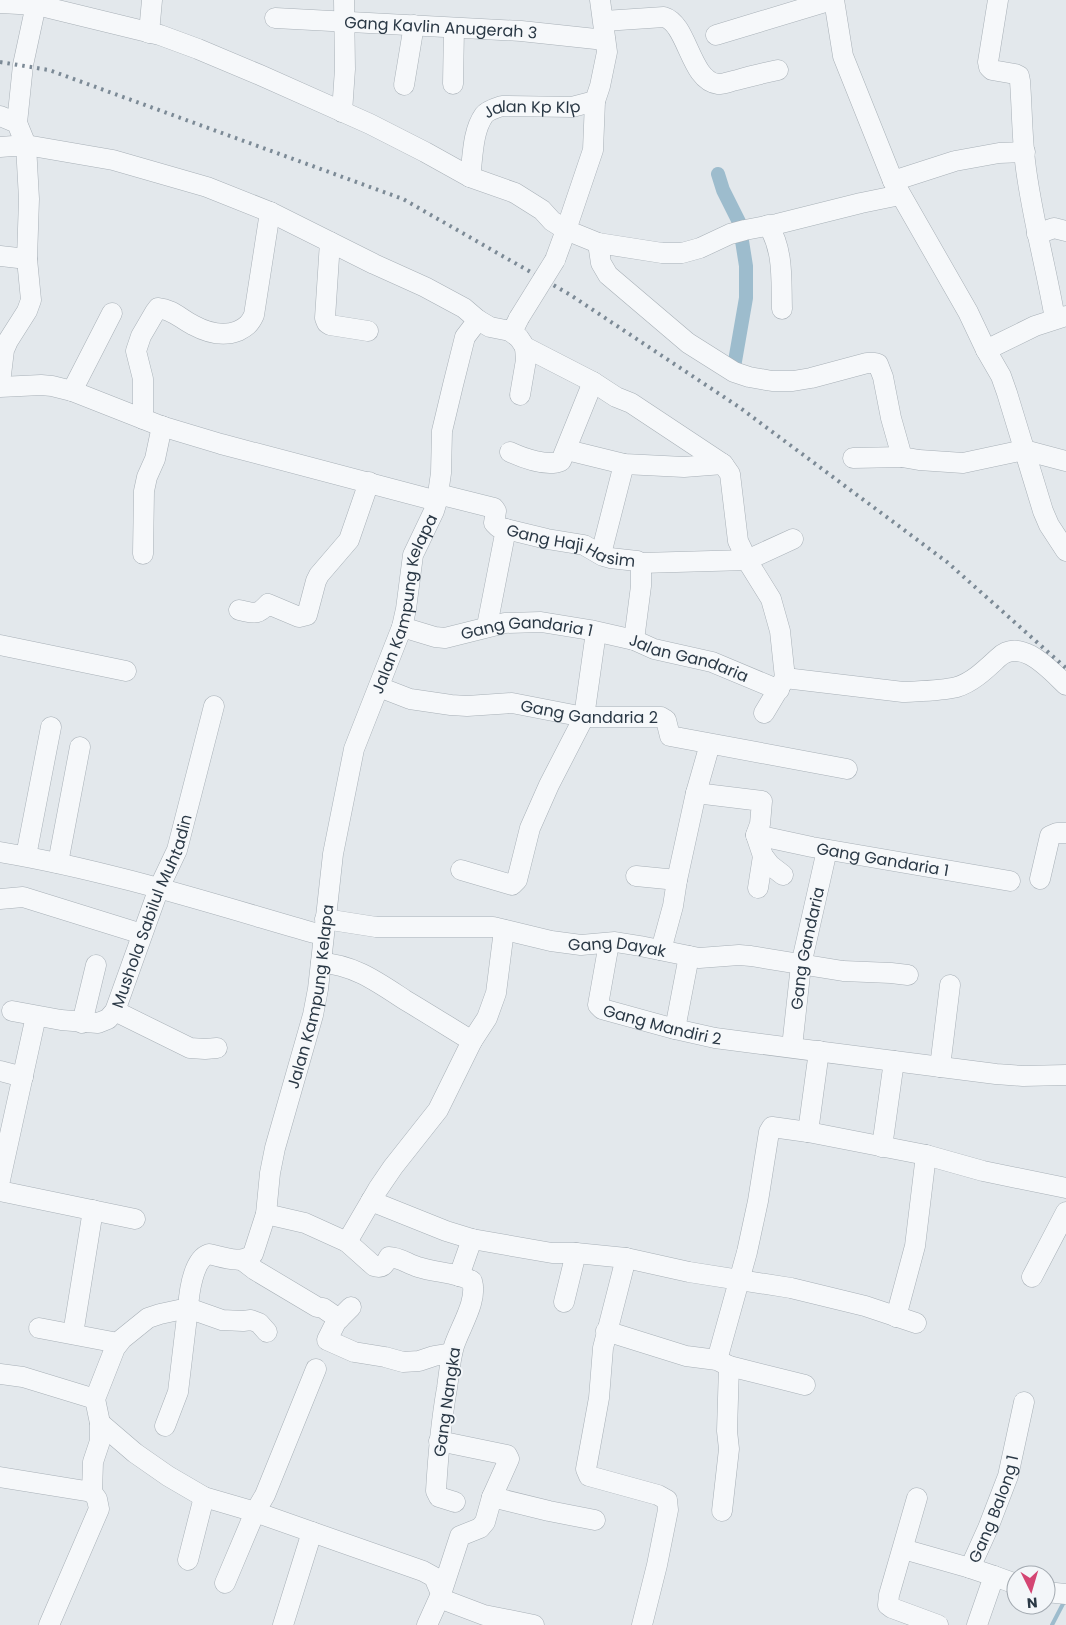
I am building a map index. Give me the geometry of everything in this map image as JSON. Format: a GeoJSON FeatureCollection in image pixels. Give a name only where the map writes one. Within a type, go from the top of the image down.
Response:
{"type":"FeatureCollection","features":[{"type":"Feature","properties":{"kind":"street"},"geometry":{"type":"LineString","coordinates":[[149,33],[152,0]]}},
{"type":"Feature","properties":{"kind":"street"},"geometry":{"type":"LineString","coordinates":[[342,112],[345,68],[344,0]]}},
{"type":"Feature","properties":{"kind":"street","name":"Jalan Kp Klp"},"geometry":{"type":"LineString","coordinates":[[470,177],[476,136],[485,114],[493,109],[502,106],[572,107],[595,101],[608,52],[600,0]]}},
{"type":"Feature","properties":{"kind":"street"},"geometry":{"type":"LineString","coordinates":[[716,35],[833,0],[843,56],[897,188],[968,312],[1001,376],[1008,393],[1043,511],[1066,551]]}},
{"type":"Feature","properties":{"kind":"street"},"geometry":{"type":"LineString","coordinates":[[986,350],[1035,326],[1060,318],[1037,234],[1025,152],[1020,81],[1015,74],[992,70],[988,62],[998,0]]}},
{"type":"Feature","properties":{"kind":"street"},"geometry":{"type":"LineString","coordinates":[[0,3],[37,3],[149,33],[198,49],[342,112],[425,152],[470,177],[515,193],[542,210],[552,221],[566,230],[598,243],[662,253],[682,253],[700,248],[737,232],[768,226],[897,188],[955,161],[999,153],[1025,152]]}},
{"type":"Feature","properties":{"kind":"street"},"geometry":{"type":"LineString","coordinates":[[0,382],[4,350],[27,311],[30,300],[26,259],[29,199],[26,145],[8,119],[37,3]]}},
{"type":"Feature","properties":{"kind":"street","name":"Gang Kavlin Anugerah 3"},"geometry":{"type":"LineString","coordinates":[[275,18],[521,31],[605,30],[664,18],[670,20],[701,74],[706,79],[717,84],[778,70]]}},
{"type":"Feature","properties":{"kind":"street"},"geometry":{"type":"LineString","coordinates":[[404,85],[414,25]]}},
{"type":"Feature","properties":{"kind":"street"},"geometry":{"type":"LineString","coordinates":[[453,84],[454,28]]}},
{"type":"Feature","properties":{"kind":"street"},"geometry":{"type":"LineString","coordinates":[[595,101],[593,150],[566,230],[555,260],[515,325],[519,338],[525,347],[593,382],[616,397],[631,403],[722,464],[730,474],[738,541],[747,560],[772,599],[780,630],[782,684],[764,713]]}},
{"type":"Feature","properties":{"kind":"street"},"geometry":{"type":"LineString","coordinates":[[0,147],[26,145],[114,160],[207,187],[270,212],[374,264],[425,287],[464,308],[490,327],[515,325]]}},
{"type":"Feature","properties":{"kind":"street"},"geometry":{"type":"LineString","coordinates":[[143,418],[143,380],[136,351],[155,312],[158,308],[164,308],[192,325],[214,334],[233,333],[250,324],[254,316],[270,212]]}},
{"type":"Feature","properties":{"kind":"street"},"geometry":{"type":"LineString","coordinates":[[768,226],[775,237],[780,253],[782,308]]}},
{"type":"Feature","properties":{"kind":"street"},"geometry":{"type":"LineString","coordinates":[[1037,234],[1054,228],[1066,231]]}},
{"type":"Feature","properties":{"kind":"street"},"geometry":{"type":"LineString","coordinates":[[330,242],[327,323],[368,331]]}},
{"type":"Feature","properties":{"kind":"street"},"geometry":{"type":"LineString","coordinates":[[598,243],[601,263],[608,276],[688,343],[734,372],[772,381],[793,381],[867,363],[878,364],[883,377],[891,418],[902,458]]}},
{"type":"Feature","properties":{"kind":"street"},"geometry":{"type":"LineString","coordinates":[[0,256],[26,259]]}},
{"type":"Feature","properties":{"kind":"street"},"geometry":{"type":"LineString","coordinates":[[72,391],[112,313]]}},
{"type":"Feature","properties":{"kind":"street","name":"Jalan Kampung Kelapa"},"geometry":{"type":"LineString","coordinates":[[242,1260],[253,1254],[266,1214],[273,1160],[313,1015],[320,979],[324,926],[333,854],[354,749],[402,627],[413,555],[434,511],[438,498],[443,424],[465,337],[478,320]]}},
{"type":"Feature","properties":{"kind":"street"},"geometry":{"type":"LineString","coordinates":[[520,394],[526,360],[525,347]]}},
{"type":"Feature","properties":{"kind":"street"},"geometry":{"type":"LineString","coordinates":[[510,452],[536,461],[558,462],[561,460],[567,450],[593,382]]}},
{"type":"Feature","properties":{"kind":"street"},"geometry":{"type":"LineString","coordinates":[[0,387],[47,385],[72,391],[162,426],[238,450],[438,498]]}},
{"type":"Feature","properties":{"kind":"street"},"geometry":{"type":"LineString","coordinates":[[143,554],[144,491],[147,477],[155,459],[162,426]]}},
{"type":"Feature","properties":{"kind":"street"},"geometry":{"type":"LineString","coordinates":[[567,450],[624,464],[684,467],[722,464]]}},
{"type":"Feature","properties":{"kind":"street"},"geometry":{"type":"LineString","coordinates":[[853,458],[902,458],[963,463],[1024,450],[1066,461]]}},
{"type":"Feature","properties":{"kind":"street"},"geometry":{"type":"LineString","coordinates":[[601,554],[624,464]]}},
{"type":"Feature","properties":{"kind":"street"},"geometry":{"type":"LineString","coordinates":[[239,610],[255,614],[260,613],[268,604],[299,617],[307,616],[319,575],[349,540],[369,482]]}},
{"type":"Feature","properties":{"kind":"street","name":"Gang Haji Hasim"},"geometry":{"type":"LineString","coordinates":[[438,498],[494,508],[496,511],[495,526],[547,539],[584,545],[610,558],[641,563],[747,560]]}},
{"type":"Feature","properties":{"kind":"street"},"geometry":{"type":"LineString","coordinates":[[487,626],[506,529]]}},
{"type":"Feature","properties":{"kind":"street"},"geometry":{"type":"LineString","coordinates":[[747,560],[793,540]]}},
{"type":"Feature","properties":{"kind":"street"},"geometry":{"type":"LineString","coordinates":[[634,640],[641,586],[641,563]]}},
{"type":"Feature","properties":{"kind":"street","name":"Gang Gandaria 1"},"geometry":{"type":"LineString","coordinates":[[402,627],[435,637],[445,638],[505,623],[541,622],[596,632],[584,717],[549,785],[530,828],[517,880],[512,885],[461,870]]}},
{"type":"Feature","properties":{"kind":"street","name":"Jalan Gandaria"},"geometry":{"type":"LineString","coordinates":[[596,632],[634,640],[654,649],[712,662],[782,684],[903,692],[920,692],[958,687],[983,673],[1000,656],[1010,652],[1022,652],[1041,661],[1066,685]]}},
{"type":"Feature","properties":{"kind":"street"},"geometry":{"type":"LineString","coordinates":[[0,645],[126,671]]}},
{"type":"Feature","properties":{"kind":"street","name":"Gang Gandaria 2"},"geometry":{"type":"LineString","coordinates":[[379,687],[419,701],[466,706],[512,703],[584,717],[661,718],[666,720],[670,736],[847,769]]}},
{"type":"Feature","properties":{"kind":"street","name":"Mushola Sabilul Muhtadin"},"geometry":{"type":"LineString","coordinates":[[12,1011],[36,1016],[98,1023],[108,1019],[115,1011],[159,888],[177,850],[214,706]]}},
{"type":"Feature","properties":{"kind":"street"},"geometry":{"type":"LineString","coordinates":[[26,856],[50,727]]}},
{"type":"Feature","properties":{"kind":"street"},"geometry":{"type":"LineString","coordinates":[[661,950],[696,794],[710,744]]}},
{"type":"Feature","properties":{"kind":"street"},"geometry":{"type":"LineString","coordinates":[[58,863],[80,747]]}},
{"type":"Feature","properties":{"kind":"street"},"geometry":{"type":"LineString","coordinates":[[696,794],[762,801],[760,824],[756,835],[763,856],[770,865],[783,875]]}},
{"type":"Feature","properties":{"kind":"street"},"geometry":{"type":"LineString","coordinates":[[1040,879],[1050,836],[1057,833],[1066,833]]}},
{"type":"Feature","properties":{"kind":"street","name":"Gang Gandaria 1"},"geometry":{"type":"LineString","coordinates":[[756,835],[827,850],[1010,881]]}},
{"type":"Feature","properties":{"kind":"street","name":"Gang Gandaria"},"geometry":{"type":"LineString","coordinates":[[792,1047],[801,965],[827,850]]}},
{"type":"Feature","properties":{"kind":"street","name":"Gang Dayak"},"geometry":{"type":"LineString","coordinates":[[0,852],[92,870],[314,933],[324,926],[493,927],[551,941],[581,945],[610,943],[640,946],[699,958],[751,956],[852,972],[891,973],[908,976]]}},
{"type":"Feature","properties":{"kind":"street"},"geometry":{"type":"LineString","coordinates":[[758,888],[763,856]]}},
{"type":"Feature","properties":{"kind":"street"},"geometry":{"type":"LineString","coordinates":[[636,876],[677,880]]}},
{"type":"Feature","properties":{"kind":"street"},"geometry":{"type":"LineString","coordinates":[[0,899],[23,898],[142,934]]}},
{"type":"Feature","properties":{"kind":"street"},"geometry":{"type":"LineString","coordinates":[[347,1242],[392,1167],[438,1110],[472,1041],[487,1018],[496,993],[504,930]]}},
{"type":"Feature","properties":{"kind":"street","name":"Gang Mandiri 2"},"geometry":{"type":"LineString","coordinates":[[610,943],[598,1005],[602,1009],[716,1038],[996,1074],[1023,1076],[1066,1074]]}},
{"type":"Feature","properties":{"kind":"street"},"geometry":{"type":"LineString","coordinates":[[675,1029],[689,956]]}},
{"type":"Feature","properties":{"kind":"street"},"geometry":{"type":"LineString","coordinates":[[321,963],[333,963],[352,969],[472,1041]]}},
{"type":"Feature","properties":{"kind":"street"},"geometry":{"type":"LineString","coordinates":[[82,1022],[96,965]]}},
{"type":"Feature","properties":{"kind":"street"},"geometry":{"type":"LineString","coordinates":[[940,1067],[950,985]]}},
{"type":"Feature","properties":{"kind":"street"},"geometry":{"type":"LineString","coordinates":[[115,1011],[190,1048],[217,1048]]}},
{"type":"Feature","properties":{"kind":"street"},"geometry":{"type":"LineString","coordinates":[[0,1180],[36,1016]]}},
{"type":"Feature","properties":{"kind":"street"},"geometry":{"type":"LineString","coordinates":[[808,1132],[819,1051]]}},
{"type":"Feature","properties":{"kind":"street"},"geometry":{"type":"LineString","coordinates":[[882,1147],[894,1061]]}},
{"type":"Feature","properties":{"kind":"street"},"geometry":{"type":"LineString","coordinates":[[0,1071],[23,1077]]}},
{"type":"Feature","properties":{"kind":"street"},"geometry":{"type":"LineString","coordinates":[[722,1511],[729,1449],[723,1363],[758,1201],[770,1129],[774,1126],[926,1155],[984,1171],[1066,1188]]}},
{"type":"Feature","properties":{"kind":"street"},"geometry":{"type":"LineString","coordinates":[[896,1316],[915,1246],[926,1155]]}},
{"type":"Feature","properties":{"kind":"street"},"geometry":{"type":"LineString","coordinates":[[0,1191],[135,1219]]}},
{"type":"Feature","properties":{"kind":"street"},"geometry":{"type":"LineString","coordinates":[[371,1202],[472,1239],[547,1252],[626,1258],[690,1272],[792,1288],[865,1306],[916,1323]]}},
{"type":"Feature","properties":{"kind":"street"},"geometry":{"type":"LineString","coordinates":[[73,1334],[93,1210]]}},
{"type":"Feature","properties":{"kind":"street"},"geometry":{"type":"LineString","coordinates":[[1032,1277],[1066,1212]]}},
{"type":"Feature","properties":{"kind":"street"},"geometry":{"type":"LineString","coordinates":[[266,1214],[305,1223],[347,1242],[374,1266],[379,1268],[384,1266],[388,1257],[395,1257],[419,1267],[459,1276],[472,1239]]}},
{"type":"Feature","properties":{"kind":"street"},"geometry":{"type":"LineString","coordinates":[[564,1302],[576,1253]]}},
{"type":"Feature","properties":{"kind":"street"},"geometry":{"type":"LineString","coordinates":[[165,1426],[178,1392],[189,1299],[195,1272],[201,1259],[209,1254],[242,1260],[255,1270],[317,1306],[345,1313],[327,1340],[354,1352],[403,1362],[419,1361],[452,1353]]}},
{"type":"Feature","properties":{"kind":"street"},"geometry":{"type":"LineString","coordinates":[[626,1258],[606,1331],[599,1398],[589,1447],[587,1473],[589,1476],[664,1497],[667,1500],[668,1504],[657,1565],[642,1625]]}},
{"type":"Feature","properties":{"kind":"street","name":"Gang Nangka"},"geometry":{"type":"LineString","coordinates":[[455,1502],[439,1497],[436,1490],[439,1441],[452,1353],[473,1297],[472,1281],[459,1276]]}},
{"type":"Feature","properties":{"kind":"street"},"geometry":{"type":"LineString","coordinates":[[50,1625],[99,1509],[97,1499],[92,1492],[93,1462],[100,1441],[100,1423],[95,1399],[118,1343],[148,1318],[188,1308],[222,1320],[251,1320],[259,1323],[267,1332]]}},
{"type":"Feature","properties":{"kind":"street"},"geometry":{"type":"LineString","coordinates":[[39,1328],[118,1343]]}},
{"type":"Feature","properties":{"kind":"street"},"geometry":{"type":"LineString","coordinates":[[606,1331],[686,1356],[723,1363],[804,1385]]}},
{"type":"Feature","properties":{"kind":"street"},"geometry":{"type":"LineString","coordinates":[[224,1583],[255,1512],[265,1495],[316,1369]]}},
{"type":"Feature","properties":{"kind":"street"},"geometry":{"type":"LineString","coordinates":[[0,1374],[22,1377],[95,1399]]}},
{"type":"Feature","properties":{"kind":"street","name":"Gang Balong 1"},"geometry":{"type":"LineString","coordinates":[[977,1625],[994,1576],[970,1568],[1008,1476],[1024,1402]]}},
{"type":"Feature","properties":{"kind":"street"},"geometry":{"type":"LineString","coordinates":[[100,1423],[135,1453],[168,1476],[204,1497],[255,1512],[423,1571],[434,1577],[443,1598],[482,1620],[534,1625]]}},
{"type":"Feature","properties":{"kind":"street"},"geometry":{"type":"LineString","coordinates":[[427,1625],[441,1594],[460,1536],[480,1528],[485,1522],[492,1497],[509,1460],[507,1455],[439,1441]]}},
{"type":"Feature","properties":{"kind":"street"},"geometry":{"type":"LineString","coordinates":[[0,1477],[92,1492]]}},
{"type":"Feature","properties":{"kind":"street"},"geometry":{"type":"LineString","coordinates":[[188,1560],[204,1497]]}},
{"type":"Feature","properties":{"kind":"street"},"geometry":{"type":"LineString","coordinates":[[492,1497],[594,1520]]}},
{"type":"Feature","properties":{"kind":"street"},"geometry":{"type":"LineString","coordinates":[[917,1498],[888,1605],[892,1608],[894,1617],[938,1625]]}},
{"type":"Feature","properties":{"kind":"street"},"geometry":{"type":"LineString","coordinates":[[283,1625],[312,1532]]}},
{"type":"Feature","properties":{"kind":"street"},"geometry":{"type":"LineString","coordinates":[[903,1550],[970,1568]]}},
{"type":"Feature","properties":{"kind":"street"},"geometry":{"type":"LineString","coordinates":[[994,1576],[1006,1580]]}},
{"type":"Feature","properties":{"kind":"waterway"},"geometry":{"type":"LineString","coordinates":[[718,174],[723,190],[739,222],[746,266],[746,298],[734,367]]}},
{"type":"Feature","properties":{"kind":"waterway"},"geometry":{"type":"LineString","coordinates":[[1052,1625],[1065,1600]]}},
{"type":"Feature","properties":{"kind":"railway"},"geometry":{"type":"LineString","coordinates":[[0,62],[49,70],[403,199],[569,294],[739,407],[947,562],[1066,668]]}}]}
